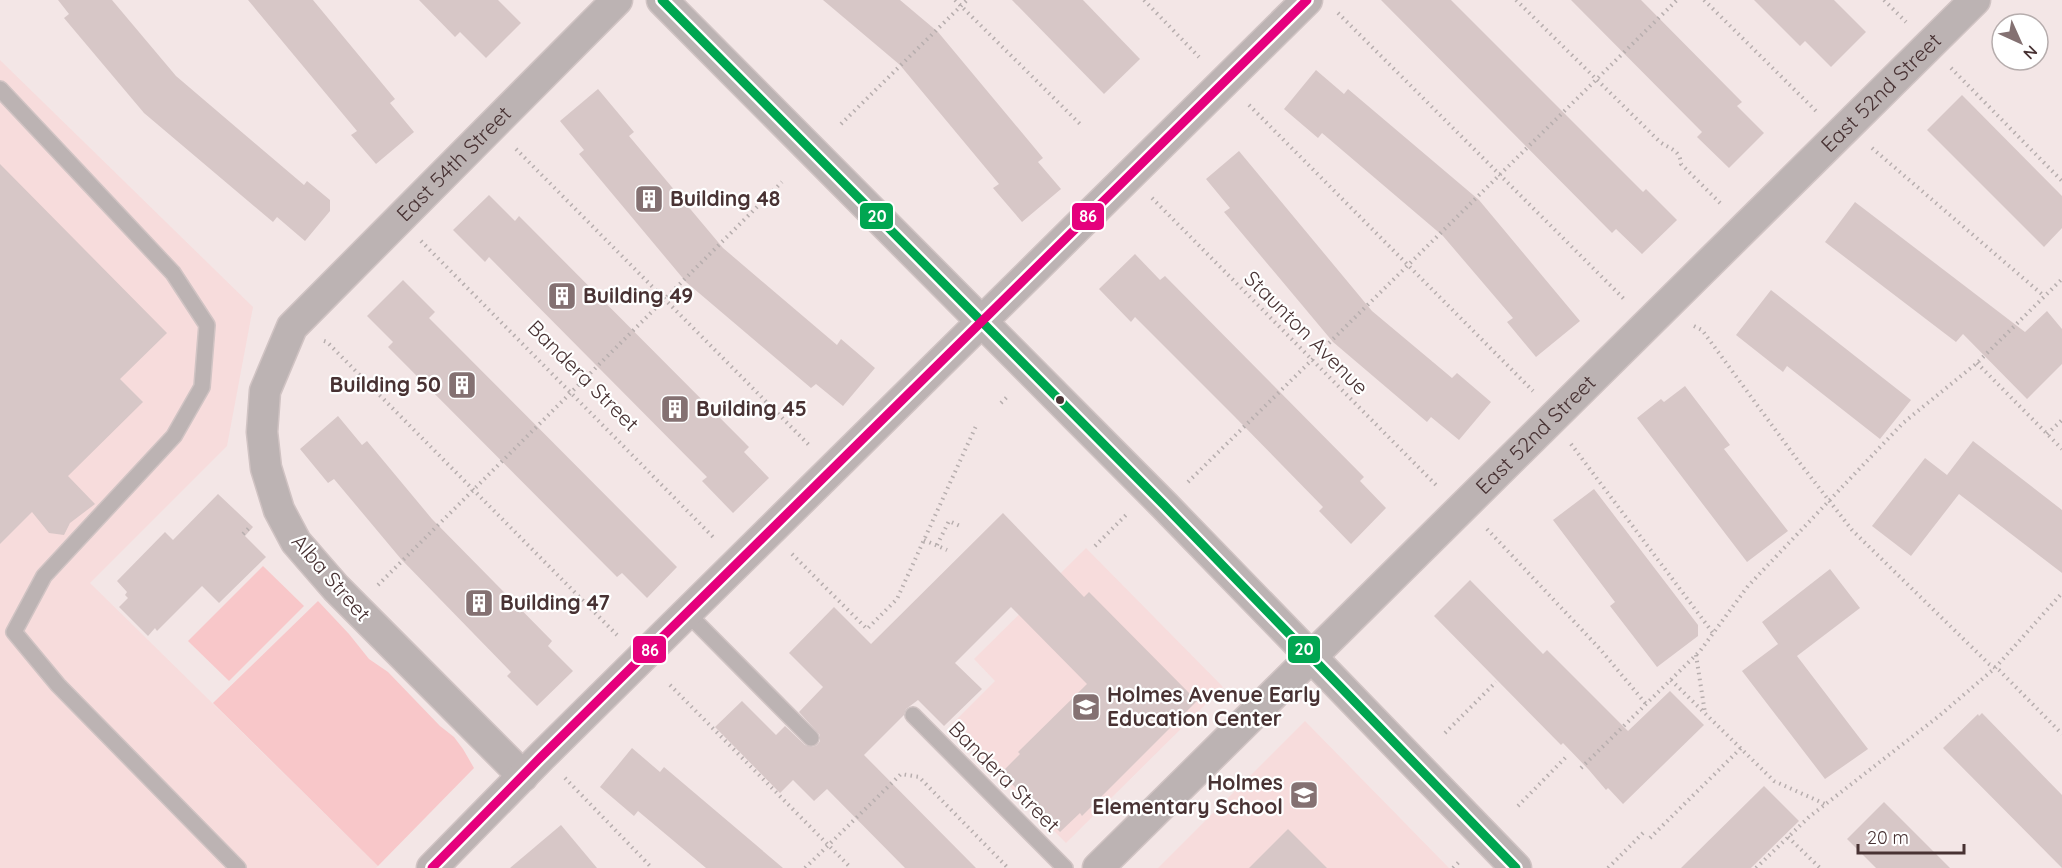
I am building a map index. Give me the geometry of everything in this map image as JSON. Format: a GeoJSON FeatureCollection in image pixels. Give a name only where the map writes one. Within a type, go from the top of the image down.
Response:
{"type":"FeatureCollection","features":[{"type":"Feature","properties":{"kind":"street","name":"East 54th Street"},"geometry":{"type":"LineString","coordinates":[[292,327],[617,0]]}},
{"type":"Feature","properties":{"kind":"street"},"geometry":{"type":"LineString","coordinates":[[662,0],[1164,505],[1516,868]]}},
{"type":"Feature","properties":{"kind":"street"},"geometry":{"type":"LineString","coordinates":[[432,868],[1307,0]]}},
{"type":"Feature","properties":{"kind":"street","name":"East 52nd Street"},"geometry":{"type":"LineString","coordinates":[[1098,868],[1975,0]]}},
{"type":"Feature","properties":{"kind":"street","name":"Alba Street"},"geometry":{"type":"LineString","coordinates":[[292,327],[265,391],[262,432],[266,468],[279,510],[296,542],[336,588],[523,776]]}},
{"type":"Feature","properties":{"kind":"lane"},"geometry":{"type":"LineString","coordinates":[[0,89],[173,273],[207,325],[202,387],[174,436],[44,576],[14,632],[58,685],[238,868]]}},
{"type":"Feature","properties":{"kind":"lane"},"geometry":{"type":"LineString","coordinates":[[688,614],[811,738]]}},
{"type":"Feature","properties":{"kind":"lane","name":"Bandera Street"},"geometry":{"type":"LineString","coordinates":[[913,715],[1065,868]]}},
{"type":"Feature","properties":{"kind":"path"},"geometry":{"type":"LineString","coordinates":[[955,0],[1080,124]]}},
{"type":"Feature","properties":{"kind":"path"},"geometry":{"type":"LineString","coordinates":[[841,124],[967,0]]}},
{"type":"Feature","properties":{"kind":"path"},"geometry":{"type":"LineString","coordinates":[[1144,0],[1199,57]]}},
{"type":"Feature","properties":{"kind":"path"},"geometry":{"type":"LineString","coordinates":[[1516,0],[1660,142],[1676,151],[1680,156],[1681,164],[1725,208]]}},
{"type":"Feature","properties":{"kind":"path"},"geometry":{"type":"LineString","coordinates":[[1191,479],[1677,0]]}},
{"type":"Feature","properties":{"kind":"path"},"geometry":{"type":"LineString","coordinates":[[1704,0],[1813,110],[1820,114]]}},
{"type":"Feature","properties":{"kind":"path"},"geometry":{"type":"LineString","coordinates":[[1884,0],[1909,26]]}},
{"type":"Feature","properties":{"kind":"path"},"geometry":{"type":"LineString","coordinates":[[1336,11],[1629,303]]}},
{"type":"Feature","properties":{"kind":"path"},"geometry":{"type":"LineString","coordinates":[[1949,66],[2062,181]]}},
{"type":"Feature","properties":{"kind":"path"},"geometry":{"type":"LineString","coordinates":[[1246,102],[1537,396]]}},
{"type":"Feature","properties":{"kind":"path"},"geometry":{"type":"LineString","coordinates":[[1869,145],[2044,296]]}},
{"type":"Feature","properties":{"kind":"path"},"geometry":{"type":"LineString","coordinates":[[513,146],[809,445]]}},
{"type":"Feature","properties":{"kind":"path"},"geometry":{"type":"LineString","coordinates":[[372,592],[782,182]]}},
{"type":"Feature","properties":{"kind":"path","name":"Staunton Avenue"},"geometry":{"type":"LineString","coordinates":[[1150,196],[1441,490]]}},
{"type":"Feature","properties":{"kind":"path","name":"Bandera Street"},"geometry":{"type":"LineString","coordinates":[[418,238],[720,545]]}},
{"type":"Feature","properties":{"kind":"path"},"geometry":{"type":"LineString","coordinates":[[1581,768],[1696,655],[1748,586],[1903,423],[1977,363],[2062,279]]}},
{"type":"Feature","properties":{"kind":"path"},"geometry":{"type":"LineString","coordinates":[[1690,323],[1702,330],[1852,530],[1930,607],[1999,670],[2062,734]]}},
{"type":"Feature","properties":{"kind":"path"},"geometry":{"type":"LineString","coordinates":[[321,340],[327,342],[617,636]]}},
{"type":"Feature","properties":{"kind":"path"},"geometry":{"type":"LineString","coordinates":[[1977,363],[2062,449]]}},
{"type":"Feature","properties":{"kind":"path"},"geometry":{"type":"LineString","coordinates":[[2047,434],[2062,420]]}},
{"type":"Feature","properties":{"kind":"path"},"geometry":{"type":"LineString","coordinates":[[799,560],[867,629],[897,599],[976,426]]}},
{"type":"Feature","properties":{"kind":"path"},"geometry":{"type":"LineString","coordinates":[[1570,442],[1713,633]]}},
{"type":"Feature","properties":{"kind":"path"},"geometry":{"type":"LineString","coordinates":[[937,545],[949,521],[960,526]]}},
{"type":"Feature","properties":{"kind":"path"},"geometry":{"type":"LineString","coordinates":[[1095,546],[1120,522]]}},
{"type":"Feature","properties":{"kind":"path"},"geometry":{"type":"LineString","coordinates":[[243,534],[250,526]]}},
{"type":"Feature","properties":{"kind":"path"},"geometry":{"type":"LineString","coordinates":[[1484,527],[1592,641],[1646,704]]}},
{"type":"Feature","properties":{"kind":"path"},"geometry":{"type":"LineString","coordinates":[[924,540],[946,550]]}},
{"type":"Feature","properties":{"kind":"path"},"geometry":{"type":"LineString","coordinates":[[1756,868],[1825,804],[1939,716],[1995,668],[2062,593]]}},
{"type":"Feature","properties":{"kind":"path"},"geometry":{"type":"LineString","coordinates":[[1696,655],[1705,713]]}},
{"type":"Feature","properties":{"kind":"path"},"geometry":{"type":"LineString","coordinates":[[1671,680],[1774,781],[1825,804]]}},
{"type":"Feature","properties":{"kind":"path"},"geometry":{"type":"LineString","coordinates":[[1445,733],[1496,682]]}},
{"type":"Feature","properties":{"kind":"path"},"geometry":{"type":"LineString","coordinates":[[670,685],[851,868]]}},
{"type":"Feature","properties":{"kind":"path"},"geometry":{"type":"LineString","coordinates":[[1650,838],[1741,748]]}},
{"type":"Feature","properties":{"kind":"path"},"geometry":{"type":"LineString","coordinates":[[1518,806],[1568,755]]}},
{"type":"Feature","properties":{"kind":"path"},"geometry":{"type":"LineString","coordinates":[[560,773],[652,868]]}},
{"type":"Feature","properties":{"kind":"path"},"geometry":{"type":"LineString","coordinates":[[806,868],[902,774],[919,777],[1008,868]]}},
{"type":"Feature","properties":{"kind":"path"},"geometry":{"type":"LineString","coordinates":[[1608,868],[1644,832]]}},
{"type":"Feature","properties":{"kind":"path"},"geometry":{"type":"LineString","coordinates":[[1788,837],[1820,868]]}},
{"type":"Feature","properties":{"kind":"shaded area"},"geometry":{"type":"Polygon","coordinates":[[[0,60],[253,307],[227,446],[90,583],[378,866],[376,868],[0,868],[0,60]]]}},
{"type":"Feature","properties":{"kind":"shaded area","name":"Holmes Avenue Early Education Center"},"geometry":{"type":"Polygon","coordinates":[[[1086,548],[1223,687],[1066,843],[950,726],[995,681],[974,659],[1086,548]]]}},
{"type":"Feature","properties":{"kind":"shaded area"},"geometry":{"type":"Polygon","coordinates":[[[263,566],[304,606],[229,681],[188,641],[263,566]]]}},
{"type":"Feature","properties":{"kind":"shaded area"},"geometry":{"type":"Polygon","coordinates":[[[318,601],[369,659],[388,672],[440,726],[454,737],[474,768],[378,866],[213,703],[318,601]]]}},
{"type":"Feature","properties":{"kind":"shaded area","name":"Holmes Elementary School"},"geometry":{"type":"Polygon","coordinates":[[[1305,721],[1449,868],[1158,868],[1305,721]]]}},
{"type":"Feature","properties":{"kind":"building"},"geometry":{"type":"Polygon","coordinates":[[[58,0],[112,0],[176,76],[304,185],[307,181],[330,200],[330,211],[305,241],[277,217],[273,222],[144,113],[64,18],[69,14],[58,0]]]}},
{"type":"Feature","properties":{"kind":"building"},"geometry":{"type":"Polygon","coordinates":[[[248,0],[313,0],[395,99],[390,103],[414,132],[376,164],[351,135],[357,131],[248,0]]]}},
{"type":"Feature","properties":{"kind":"building"},"geometry":{"type":"Polygon","coordinates":[[[419,0],[498,0],[521,23],[486,58],[460,32],[455,37],[419,0]]]}},
{"type":"Feature","properties":{"kind":"building"},"geometry":{"type":"Polygon","coordinates":[[[823,0],[900,0],[938,32],[1043,158],[1038,162],[1061,189],[1022,222],[993,188],[999,184],[900,65],[823,0]]]}},
{"type":"Feature","properties":{"kind":"building"},"geometry":{"type":"Polygon","coordinates":[[[1012,0],[1083,0],[1140,59],[1104,94],[1012,0]]]}},
{"type":"Feature","properties":{"kind":"building"},"geometry":{"type":"Polygon","coordinates":[[[1381,0],[1451,0],[1643,192],[1646,189],[1677,220],[1642,254],[1616,229],[1612,233],[1381,0]]]}},
{"type":"Feature","properties":{"kind":"building"},"geometry":{"type":"Polygon","coordinates":[[[1571,0],[1641,0],[1742,102],[1737,106],[1764,133],[1729,168],[1697,137],[1702,132],[1571,0]]]}},
{"type":"Feature","properties":{"kind":"building"},"geometry":{"type":"Polygon","coordinates":[[[1754,0],[1834,0],[1866,32],[1831,67],[1805,41],[1800,46],[1754,0]]]}},
{"type":"Feature","properties":{"kind":"building"},"geometry":{"type":"Polygon","coordinates":[[[1316,70],[1344,94],[1348,89],[1479,200],[1580,321],[1536,357],[1507,322],[1513,318],[1443,236],[1322,133],[1318,138],[1284,109],[1316,70]]]}},
{"type":"Feature","properties":{"kind":"building"},"geometry":{"type":"Polygon","coordinates":[[[598,89],[634,132],[629,136],[723,248],[837,345],[841,339],[875,368],[843,406],[816,384],[811,388],[686,282],[579,154],[584,150],[560,121],[598,89]]]}},
{"type":"Feature","properties":{"kind":"building"},"geometry":{"type":"Polygon","coordinates":[[[1962,95],[2062,196],[2062,228],[2044,247],[1927,130],[1962,95]]]}},
{"type":"Feature","properties":{"kind":"building"},"geometry":{"type":"Polygon","coordinates":[[[1239,151],[1372,311],[1452,378],[1457,373],[1491,402],[1459,440],[1431,417],[1427,422],[1333,342],[1224,212],[1230,208],[1206,179],[1239,151]]]}},
{"type":"Feature","properties":{"kind":"building"},"geometry":{"type":"Polygon","coordinates":[[[0,164],[167,333],[120,379],[143,402],[68,476],[95,504],[70,523],[64,535],[49,533],[32,512],[0,544],[0,164]]]}},
{"type":"Feature","properties":{"kind":"building"},"geometry":{"type":"Polygon","coordinates":[[[489,195],[515,221],[519,216],[749,447],[744,452],[769,478],[733,513],[702,481],[707,477],[489,257],[485,262],[453,230],[489,195]]]}},
{"type":"Feature","properties":{"kind":"building"},"geometry":{"type":"Polygon","coordinates":[[[1855,202],[2025,332],[2047,311],[2062,329],[2062,364],[2027,399],[1963,334],[1956,342],[1825,242],[1855,202]]]}},
{"type":"Feature","properties":{"kind":"building"},"geometry":{"type":"Polygon","coordinates":[[[1135,254],[1160,280],[1165,276],[1364,477],[1360,481],[1386,508],[1351,544],[1319,511],[1323,507],[1235,417],[1135,317],[1131,322],[1099,289],[1135,254]]]}},
{"type":"Feature","properties":{"kind":"building"},"geometry":{"type":"Polygon","coordinates":[[[403,280],[435,312],[429,318],[677,567],[647,598],[622,573],[617,577],[388,347],[393,342],[367,316],[403,280]]]}},
{"type":"Feature","properties":{"kind":"building"},"geometry":{"type":"Polygon","coordinates":[[[1771,290],[1911,400],[1880,439],[1787,366],[1783,372],[1736,335],[1771,290]]]}},
{"type":"Feature","properties":{"kind":"building"},"geometry":{"type":"Polygon","coordinates":[[[1685,386],[1730,445],[1724,449],[1788,531],[1747,562],[1637,418],[1661,399],[1664,402],[1685,386]]]}},
{"type":"Feature","properties":{"kind":"building"},"geometry":{"type":"Polygon","coordinates":[[[338,416],[362,445],[367,441],[432,519],[552,641],[548,646],[573,671],[537,706],[507,676],[511,672],[401,559],[334,479],[328,483],[300,449],[338,416]]]}},
{"type":"Feature","properties":{"kind":"building"},"geometry":{"type":"Polygon","coordinates":[[[1973,441],[2062,510],[2062,573],[1959,494],[1911,556],[1872,526],[1925,458],[1947,475],[1973,441]]]}},
{"type":"Feature","properties":{"kind":"building"},"geometry":{"type":"Polygon","coordinates":[[[1594,489],[1698,625],[1698,636],[1657,667],[1610,606],[1615,602],[1553,520],[1594,489]]]}},
{"type":"Feature","properties":{"kind":"building"},"geometry":{"type":"Polygon","coordinates":[[[218,494],[253,527],[245,536],[266,557],[219,603],[202,586],[157,631],[155,628],[148,636],[119,607],[128,598],[125,595],[127,592],[117,581],[165,532],[173,540],[218,494]]]}},
{"type":"Feature","properties":{"kind":"building"},"geometry":{"type":"Polygon","coordinates":[[[1003,513],[1084,597],[1089,592],[1197,701],[1082,816],[1080,813],[1060,832],[1001,773],[1020,754],[1018,752],[1087,684],[1011,607],[955,663],[982,689],[944,726],[918,700],[906,709],[904,715],[864,755],[976,868],[905,868],[827,789],[814,801],[793,780],[780,793],[715,727],[742,701],[776,735],[785,726],[805,745],[813,747],[817,745],[820,735],[799,712],[823,687],[789,653],[834,607],[871,644],[1003,513]]]}},
{"type":"Feature","properties":{"kind":"building"},"geometry":{"type":"Polygon","coordinates":[[[1830,569],[1860,608],[1797,656],[1868,749],[1825,779],[1742,671],[1778,644],[1762,622],[1830,569]]]}},
{"type":"Feature","properties":{"kind":"building"},"geometry":{"type":"Polygon","coordinates":[[[1470,580],[1543,654],[1547,650],[1628,731],[1670,691],[1704,725],[1623,804],[1608,788],[1606,790],[1563,743],[1561,745],[1434,616],[1470,580]]]}},
{"type":"Feature","properties":{"kind":"building"},"geometry":{"type":"Polygon","coordinates":[[[1982,713],[2062,795],[2062,868],[1943,748],[1978,714],[1979,716],[1982,713]]]}},
{"type":"Feature","properties":{"kind":"building"},"geometry":{"type":"Polygon","coordinates":[[[632,748],[660,772],[664,767],[783,868],[706,868],[638,811],[634,816],[600,787],[632,748]]]}},
{"type":"Feature","properties":{"kind":"building"},"geometry":{"type":"Polygon","coordinates":[[[1764,786],[1799,821],[1751,868],[1681,868],[1764,786]]]}},
{"type":"Feature","properties":{"kind":"building"},"geometry":{"type":"Polygon","coordinates":[[[1884,802],[1950,868],[1876,868],[1847,839],[1884,802]]]}},
{"type":"Feature","properties":{"kind":"building"},"geometry":{"type":"Polygon","coordinates":[[[561,825],[597,868],[510,868],[561,825]]]}},
{"type":"Feature","properties":{"kind":"building"},"geometry":{"type":"Polygon","coordinates":[[[1288,829],[1327,868],[1249,868],[1288,829]]]}},
{"type":"Feature","properties":{"kind":"transit line","name":"20"},"geometry":{"type":"LineString","coordinates":[[662,0],[1164,505],[1516,868]]}},
{"type":"Feature","properties":{"kind":"transit line","name":"86"},"geometry":{"type":"LineString","coordinates":[[432,868],[541,757],[1307,0]]}},
{"type":"Feature","properties":{"kind":"place","name":"Building 48"},"geometry":{"type":"Point","coordinates":[649,199]}},
{"type":"Feature","properties":{"kind":"place","name":"Building 49"},"geometry":{"type":"Point","coordinates":[562,296]}},
{"type":"Feature","properties":{"kind":"place","name":"Building 50"},"geometry":{"type":"Point","coordinates":[462,385]}},
{"type":"Feature","properties":{"kind":"place","name":"Building 45"},"geometry":{"type":"Point","coordinates":[675,409]}},
{"type":"Feature","properties":{"kind":"place","name":"Building 47"},"geometry":{"type":"Point","coordinates":[479,603]}},
{"type":"Feature","properties":{"kind":"place","name":"Holmes Avenue Early Education Center"},"geometry":{"type":"Point","coordinates":[1086,707]}},
{"type":"Feature","properties":{"kind":"place","name":"Holmes Elementary School"},"geometry":{"type":"Point","coordinates":[1304,795]}}]}
